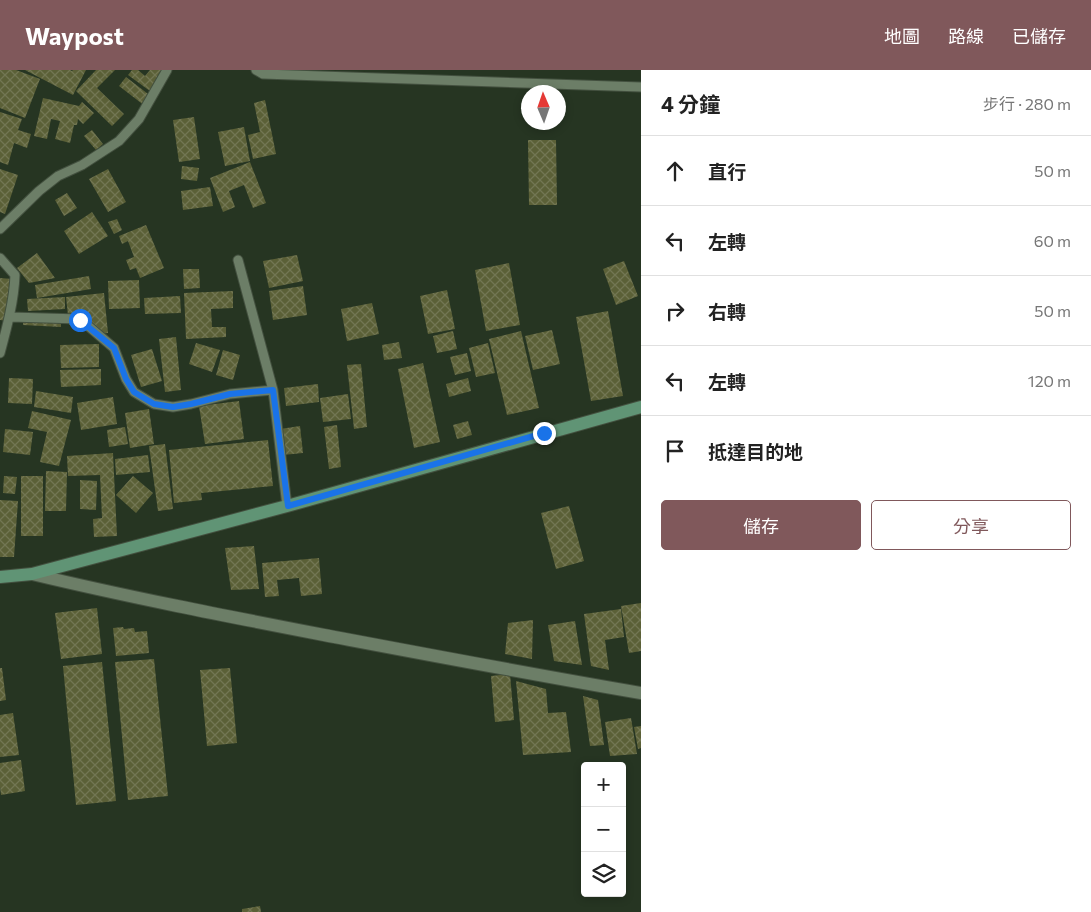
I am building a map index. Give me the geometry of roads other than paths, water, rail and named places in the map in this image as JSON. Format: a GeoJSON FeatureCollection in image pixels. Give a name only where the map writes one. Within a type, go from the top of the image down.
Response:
{"type":"FeatureCollection","features":[{"type":"Feature","properties":{"kind":"street"},"geometry":{"type":"LineString","coordinates":[[0,577],[32,574],[288,506],[641,407]]}},
{"type":"Feature","properties":{"kind":"street"},"geometry":{"type":"LineString","coordinates":[[32,574],[304,631],[641,693]]}},
{"type":"Feature","properties":{"kind":"lane"},"geometry":{"type":"LineString","coordinates":[[0,229],[38,191],[58,176],[82,165],[119,141],[139,118],[167,70]]}},
{"type":"Feature","properties":{"kind":"lane"},"geometry":{"type":"LineString","coordinates":[[256,70],[263,74],[641,87]]}},
{"type":"Feature","properties":{"kind":"lane"},"geometry":{"type":"LineString","coordinates":[[0,258],[15,275],[15,290],[10,317],[0,353]]}},
{"type":"Feature","properties":{"kind":"lane"},"geometry":{"type":"LineString","coordinates":[[238,260],[273,390],[288,506]]}},
{"type":"Feature","properties":{"kind":"lane"},"geometry":{"type":"LineString","coordinates":[[10,317],[80,320],[114,348],[126,379],[134,392],[154,404],[173,407],[230,394],[273,390]]}}]}
